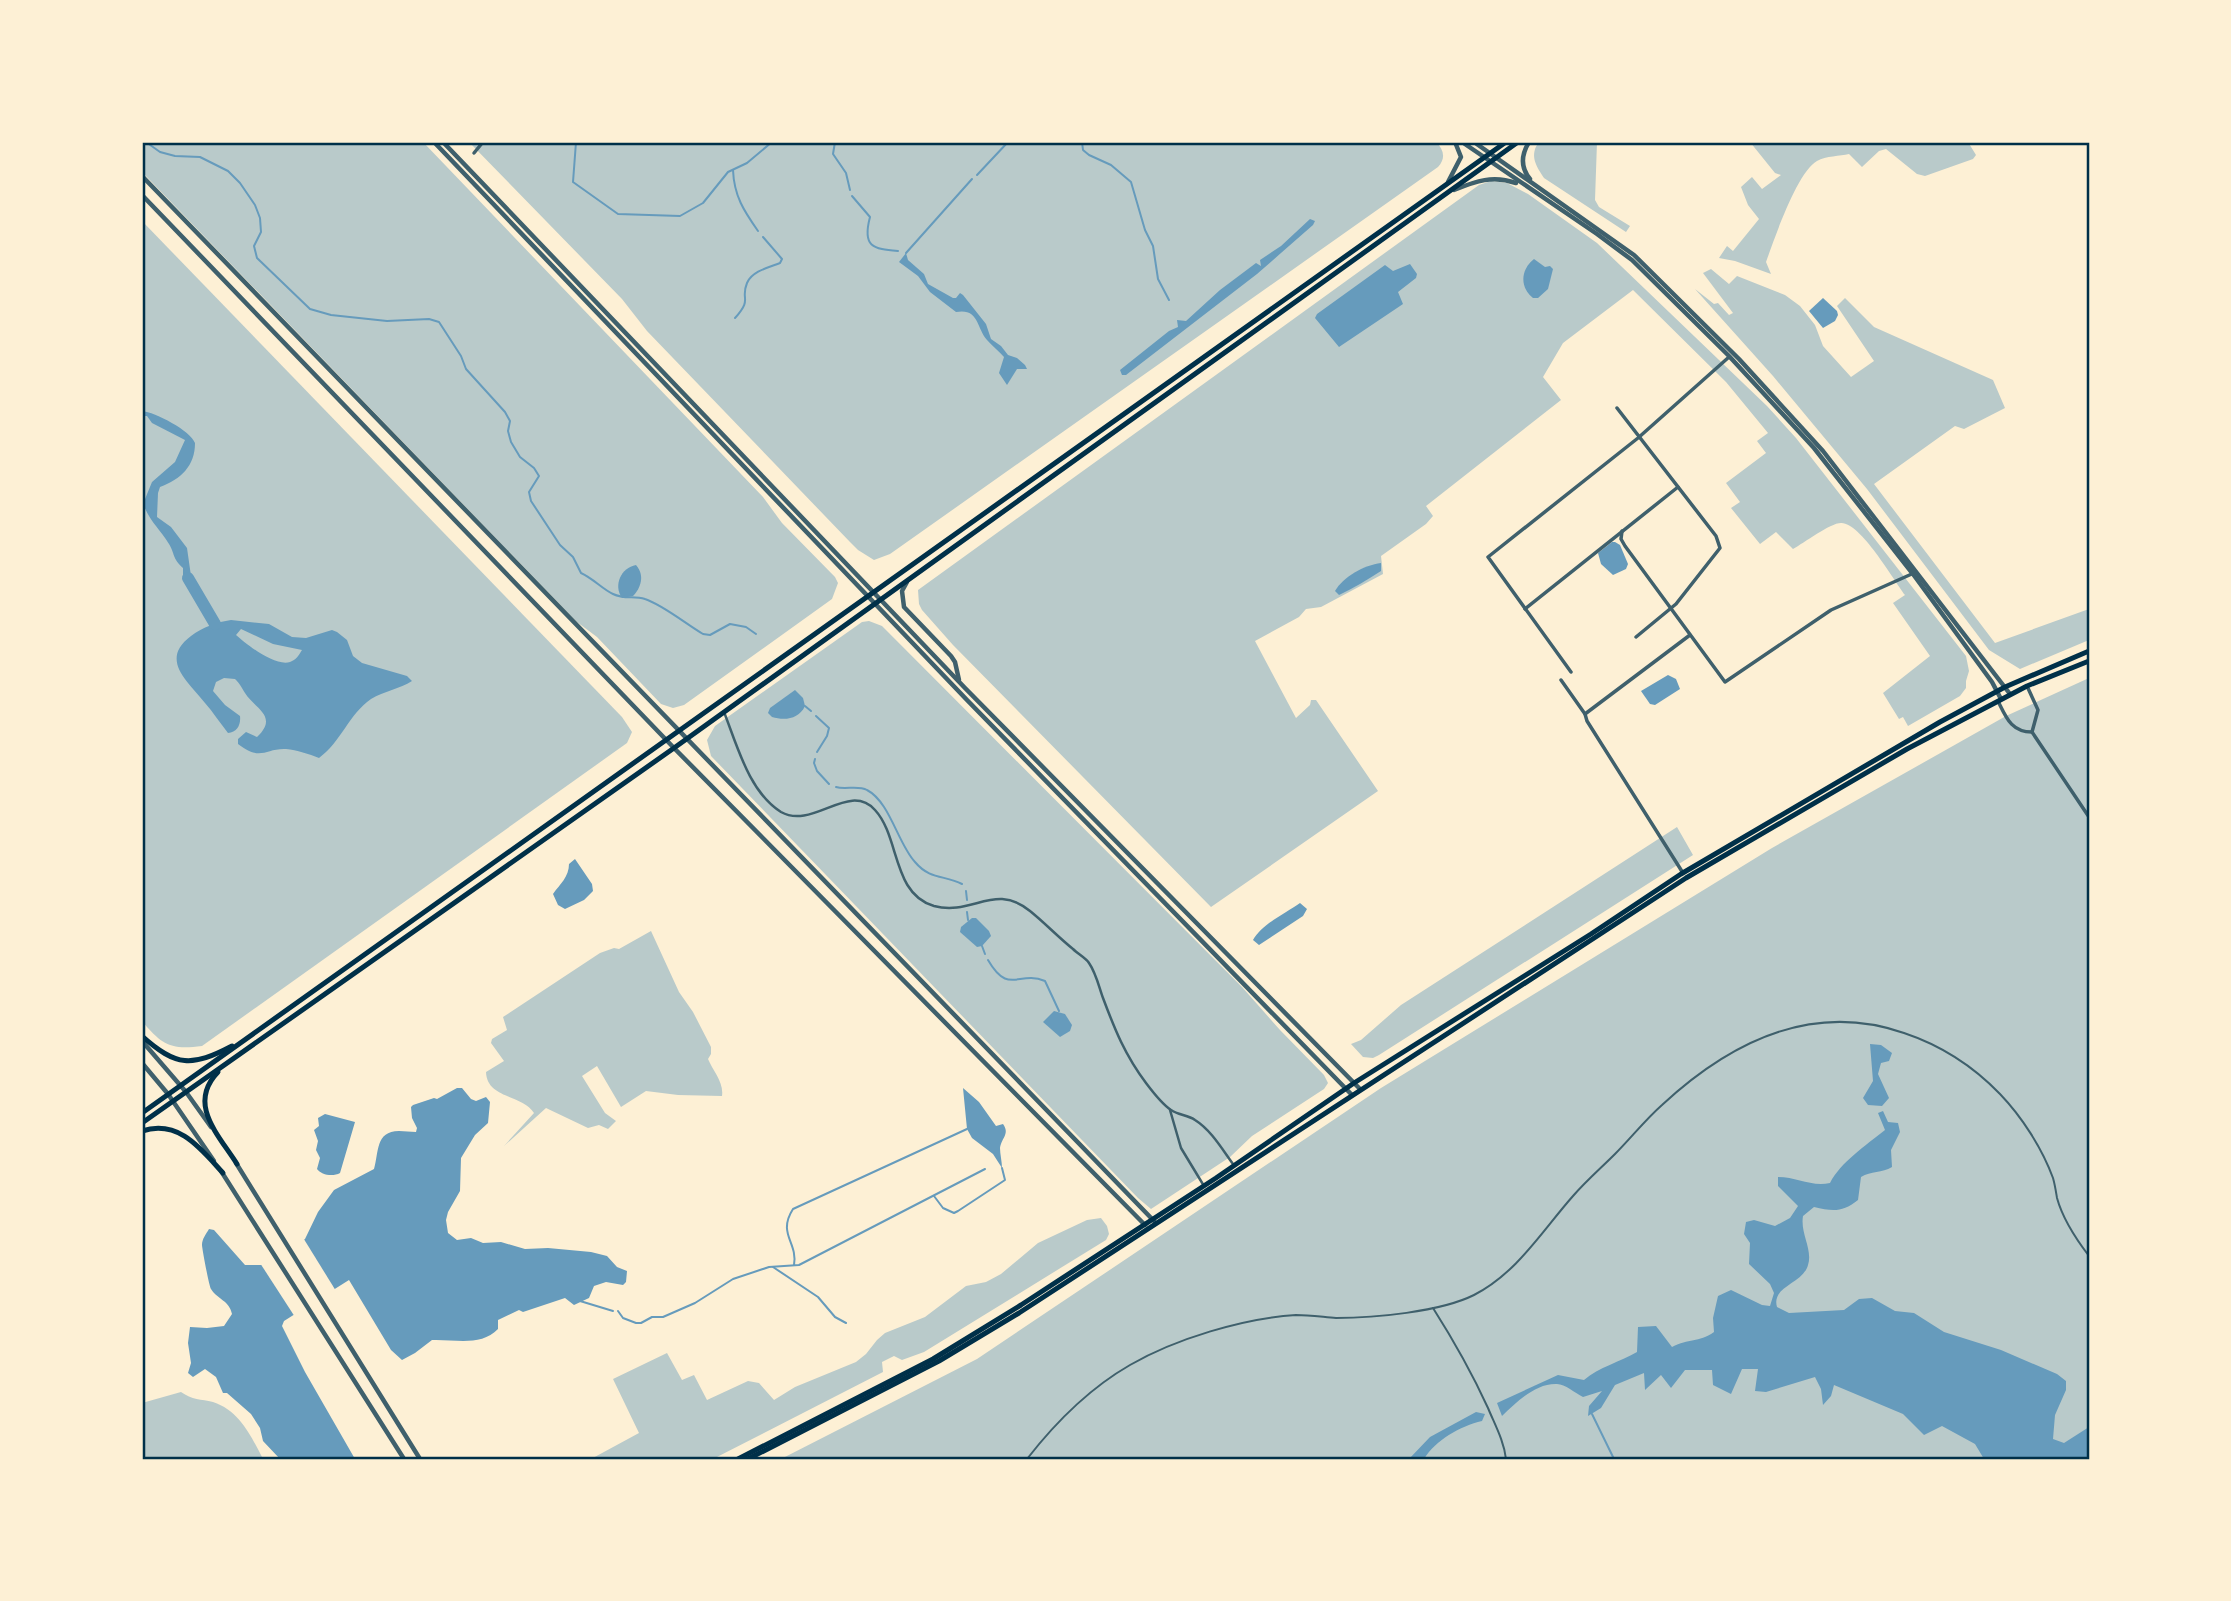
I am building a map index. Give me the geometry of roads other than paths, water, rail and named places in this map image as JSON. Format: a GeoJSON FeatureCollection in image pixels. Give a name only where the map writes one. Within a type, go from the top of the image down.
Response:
{"type":"FeatureCollection","features":[{"type":"Feature","properties":{"kind":"main road"},"geometry":{"type":"LineString","coordinates":[[142,1123],[674,748],[1448,189],[1506,142]]}},
{"type":"Feature","properties":{"kind":"main road"},"geometry":{"type":"LineString","coordinates":[[142,1113],[1069,452],[1518,142]]}},
{"type":"Feature","properties":{"kind":"main road"},"geometry":{"type":"LineString","coordinates":[[748,1459],[939,1361],[1019,1313],[1354,1083],[1685,876],[1940,722],[2005,687],[2089,652]]}},
{"type":"Feature","properties":{"kind":"main road"},"geometry":{"type":"LineString","coordinates":[[1154,1222],[1685,876],[1907,749],[2010,694],[2089,661]]}},
{"type":"Feature","properties":{"kind":"main road"},"geometry":{"type":"LineString","coordinates":[[142,1039],[159,1051],[188,1062],[213,1056],[247,1039]]}},
{"type":"Feature","properties":{"kind":"main road"},"geometry":{"type":"LineString","coordinates":[[237,1164],[206,1114],[203,1100],[209,1081],[252,1045]]}},
{"type":"Feature","properties":{"kind":"main road"},"geometry":{"type":"LineString","coordinates":[[142,1131],[158,1127],[183,1134],[223,1173]]}},
{"type":"Feature","properties":{"kind":"main road"},"geometry":{"type":"LineString","coordinates":[[738,1459],[933,1359],[1147,1227]]}},
{"type":"Feature","properties":{"kind":"street"},"geometry":{"type":"LineString","coordinates":[[434,142],[872,595]]}},
{"type":"Feature","properties":{"kind":"street"},"geometry":{"type":"LineString","coordinates":[[443,142],[877,601],[1352,1095]]}},
{"type":"Feature","properties":{"kind":"street"},"geometry":{"type":"LineString","coordinates":[[474,153],[483,142]]}},
{"type":"Feature","properties":{"kind":"street"},"geometry":{"type":"LineString","coordinates":[[1448,189],[1461,157],[1455,142]]}},
{"type":"Feature","properties":{"kind":"street"},"geometry":{"type":"LineString","coordinates":[[1462,142],[1634,255],[1816,442],[2010,694]]}},
{"type":"Feature","properties":{"kind":"street"},"geometry":{"type":"LineString","coordinates":[[1474,142],[1539,192]]}},
{"type":"Feature","properties":{"kind":"street"},"geometry":{"type":"LineString","coordinates":[[1528,142],[1522,161],[1524,170],[1539,192]]}},
{"type":"Feature","properties":{"kind":"street"},"geometry":{"type":"LineString","coordinates":[[142,176],[1154,1222]]}},
{"type":"Feature","properties":{"kind":"street"},"geometry":{"type":"LineString","coordinates":[[1448,189],[1493,178],[1515,182],[1539,192]]}},
{"type":"Feature","properties":{"kind":"street"},"geometry":{"type":"LineString","coordinates":[[142,195],[666,740],[1147,1227]]}},
{"type":"Feature","properties":{"kind":"street"},"geometry":{"type":"LineString","coordinates":[[1571,672],[1488,557],[1639,437],[1731,355]]}},
{"type":"Feature","properties":{"kind":"street"},"geometry":{"type":"LineString","coordinates":[[1617,408],[1716,536],[1720,548],[1671,609],[1636,637]]}},
{"type":"Feature","properties":{"kind":"street"},"geometry":{"type":"LineString","coordinates":[[1525,609],[1678,487]]}},
{"type":"Feature","properties":{"kind":"street"},"geometry":{"type":"LineString","coordinates":[[1622,531],[1620,539],[1725,682],[1830,610],[1915,573]]}},
{"type":"Feature","properties":{"kind":"street"},"geometry":{"type":"LineString","coordinates":[[1915,573],[1998,691],[2008,722],[2021,732],[2032,732]]}},
{"type":"Feature","properties":{"kind":"street"},"geometry":{"type":"LineString","coordinates":[[910,578],[902,591],[904,607],[956,662],[959,681]]}},
{"type":"Feature","properties":{"kind":"street"},"geometry":{"type":"LineString","coordinates":[[877,601],[1360,1089]]}},
{"type":"Feature","properties":{"kind":"street"},"geometry":{"type":"LineString","coordinates":[[1585,714],[1690,635]]}},
{"type":"Feature","properties":{"kind":"street"},"geometry":{"type":"LineString","coordinates":[[1561,680],[1585,714],[1685,876]]}},
{"type":"Feature","properties":{"kind":"street"},"geometry":{"type":"LineString","coordinates":[[2026,686],[2038,710],[2032,732],[2089,817]]}},
{"type":"Feature","properties":{"kind":"street"},"geometry":{"type":"LineString","coordinates":[[724,712],[753,780],[766,798],[781,811],[795,817],[808,817],[839,804],[855,800],[864,802],[874,808],[883,822],[908,887],[921,900],[956,909],[1004,897],[1015,901],[1089,963],[1126,1055],[1148,1086],[1170,1110],[1195,1120],[1208,1131],[1234,1165]]}},
{"type":"Feature","properties":{"kind":"street"},"geometry":{"type":"LineString","coordinates":[[142,1039],[186,1092],[237,1164],[421,1459]]}},
{"type":"Feature","properties":{"kind":"street"},"geometry":{"type":"LineString","coordinates":[[142,1063],[168,1094],[223,1173],[404,1459]]}},
{"type":"Feature","properties":{"kind":"street"},"geometry":{"type":"LineString","coordinates":[[1170,1110],[1181,1148],[1204,1186]]}},
{"type":"Feature","properties":{"kind":"lane"},"geometry":{"type":"LineString","coordinates":[[1027,1459],[1078,1403],[1130,1365],[1168,1348],[1256,1320],[1297,1315],[1348,1317],[1420,1311],[1473,1296],[1502,1276],[1529,1251],[1573,1196],[1661,1106],[1700,1073],[1746,1045],[1779,1032],[1821,1021],[1851,1021],[1887,1027],[1924,1040],[1966,1065],[2000,1095],[2030,1132],[2043,1156],[2067,1223],[2089,1256]]}},
{"type":"Feature","properties":{"kind":"lane"},"geometry":{"type":"LineString","coordinates":[[1433,1308],[1467,1362],[1505,1448],[1506,1459]]}},
{"type":"Feature","properties":{"kind":"water"},"geometry":{"type":"Polygon","coordinates":[[[1310,219],[1315,221],[1313,225],[1257,274],[1126,375],[1122,375],[1120,370],[1169,331],[1178,327],[1177,320],[1186,321],[1220,290],[1256,263],[1261,266],[1260,260],[1281,246],[1310,219]]]}},
{"type":"Feature","properties":{"kind":"water"},"geometry":{"type":"Polygon","coordinates":[[[906,253],[908,260],[924,274],[928,284],[953,298],[960,293],[963,295],[986,324],[991,339],[1027,369],[1017,369],[1007,385],[999,373],[1004,357],[983,335],[973,316],[956,312],[930,292],[918,276],[899,262],[906,253]]]}},
{"type":"Feature","properties":{"kind":"water"},"geometry":{"type":"Polygon","coordinates":[[[1534,259],[1553,269],[1548,289],[1538,298],[1528,294],[1523,278],[1526,268],[1534,259]]]}},
{"type":"Feature","properties":{"kind":"water"},"geometry":{"type":"Polygon","coordinates":[[[1410,264],[1417,274],[1416,278],[1398,292],[1403,304],[1339,347],[1315,318],[1385,265],[1393,271],[1410,264]]]}},
{"type":"Feature","properties":{"kind":"water"},"geometry":{"type":"Polygon","coordinates":[[[1823,298],[1838,315],[1835,321],[1823,328],[1809,311],[1823,298]]]}},
{"type":"Feature","properties":{"kind":"water"},"geometry":{"type":"Polygon","coordinates":[[[142,411],[172,423],[187,433],[195,443],[192,458],[185,471],[160,487],[158,493],[157,517],[171,527],[187,548],[191,576],[186,580],[183,568],[143,504],[152,482],[175,462],[185,440],[152,423],[147,416],[142,416],[142,411]]]}},
{"type":"Feature","properties":{"kind":"water"},"geometry":{"type":"Polygon","coordinates":[[[1612,542],[1620,545],[1628,564],[1626,569],[1613,575],[1601,564],[1598,553],[1612,542]]]}},
{"type":"Feature","properties":{"kind":"water"},"geometry":{"type":"Polygon","coordinates":[[[1381,563],[1381,571],[1366,581],[1339,595],[1335,591],[1355,572],[1381,563]]]}},
{"type":"Feature","properties":{"kind":"water"},"geometry":{"type":"Polygon","coordinates":[[[636,565],[641,577],[640,585],[633,596],[622,598],[618,588],[620,578],[626,570],[636,565]]]}},
{"type":"Feature","properties":{"kind":"water"},"geometry":{"type":"Polygon","coordinates":[[[231,620],[269,624],[292,637],[306,638],[332,630],[347,640],[353,656],[362,663],[407,676],[412,681],[376,696],[363,705],[319,758],[286,749],[252,752],[238,744],[238,739],[246,732],[257,737],[266,724],[266,718],[235,679],[224,678],[216,682],[213,691],[225,705],[240,716],[238,728],[228,733],[185,678],[177,662],[177,654],[191,636],[215,624],[231,620]],[[241,629],[236,635],[254,649],[284,663],[292,661],[302,650],[273,644],[241,629]]]}},
{"type":"Feature","properties":{"kind":"water"},"geometry":{"type":"Polygon","coordinates":[[[1668,675],[1676,679],[1680,689],[1655,705],[1650,704],[1641,691],[1668,675]]]}},
{"type":"Feature","properties":{"kind":"water"},"geometry":{"type":"Polygon","coordinates":[[[795,690],[803,698],[805,706],[799,714],[782,719],[772,717],[768,713],[770,708],[795,690]]]}},
{"type":"Feature","properties":{"kind":"water"},"geometry":{"type":"Polygon","coordinates":[[[575,859],[592,884],[593,891],[584,900],[565,909],[558,905],[553,894],[566,877],[569,864],[575,859]]]}},
{"type":"Feature","properties":{"kind":"water"},"geometry":{"type":"Polygon","coordinates":[[[1300,903],[1307,909],[1303,916],[1259,945],[1253,940],[1268,924],[1300,903]]]}},
{"type":"Feature","properties":{"kind":"water"},"geometry":{"type":"Polygon","coordinates":[[[976,918],[991,936],[982,946],[977,947],[960,932],[961,927],[976,918]]]}},
{"type":"Feature","properties":{"kind":"water"},"geometry":{"type":"Polygon","coordinates":[[[1054,1011],[1065,1014],[1072,1025],[1070,1031],[1060,1037],[1043,1022],[1054,1011]]]}},
{"type":"Feature","properties":{"kind":"water"},"geometry":{"type":"Polygon","coordinates":[[[1870,1044],[1881,1045],[1892,1053],[1889,1061],[1881,1063],[1878,1074],[1889,1098],[1882,1106],[1868,1105],[1863,1098],[1873,1081],[1870,1044]]]}},
{"type":"Feature","properties":{"kind":"water"},"geometry":{"type":"Polygon","coordinates":[[[462,1088],[471,1099],[476,1101],[486,1097],[490,1102],[488,1123],[475,1135],[461,1158],[460,1191],[448,1212],[448,1233],[457,1240],[471,1238],[483,1243],[501,1242],[525,1249],[548,1248],[607,1256],[617,1267],[627,1271],[626,1282],[623,1285],[606,1282],[594,1286],[589,1298],[574,1305],[565,1298],[523,1312],[519,1310],[498,1320],[498,1329],[484,1338],[467,1341],[432,1340],[402,1360],[391,1350],[349,1280],[284,1321],[282,1326],[355,1459],[280,1459],[263,1441],[260,1428],[251,1414],[227,1393],[223,1393],[216,1377],[205,1369],[193,1377],[188,1373],[191,1363],[188,1343],[190,1327],[224,1326],[232,1314],[210,1286],[202,1245],[204,1237],[209,1229],[214,1230],[245,1265],[262,1265],[305,1239],[318,1212],[334,1190],[374,1169],[379,1144],[386,1135],[399,1131],[416,1132],[412,1118],[413,1105],[437,1099],[462,1088]]]}},
{"type":"Feature","properties":{"kind":"water"},"geometry":{"type":"Polygon","coordinates":[[[963,1088],[979,1102],[996,1126],[1003,1124],[1005,1127],[1006,1133],[1000,1148],[1002,1168],[993,1154],[972,1138],[967,1129],[963,1088]]]}},
{"type":"Feature","properties":{"kind":"water"},"geometry":{"type":"Polygon","coordinates":[[[1883,1111],[1888,1122],[1898,1123],[1900,1132],[1891,1150],[1892,1167],[1861,1177],[1858,1200],[1847,1207],[1837,1210],[1814,1207],[1803,1216],[1809,1253],[1808,1265],[1800,1277],[1779,1294],[1777,1307],[1789,1313],[1844,1310],[1859,1299],[1872,1298],[1895,1311],[1914,1313],[1944,1332],[2001,1350],[2057,1374],[2066,1381],[2066,1390],[2055,1415],[2053,1439],[2064,1443],[2089,1427],[2089,1459],[1984,1459],[1975,1444],[1942,1426],[1924,1435],[1903,1414],[1834,1385],[1831,1396],[1823,1405],[1821,1389],[1815,1377],[1766,1392],[1755,1391],[1758,1369],[1742,1369],[1731,1394],[1713,1385],[1712,1370],[1685,1370],[1671,1388],[1661,1375],[1645,1390],[1644,1373],[1615,1385],[1601,1408],[1588,1416],[1589,1406],[1602,1391],[1583,1397],[1563,1385],[1549,1385],[1526,1395],[1502,1416],[1497,1403],[1558,1375],[1584,1380],[1637,1352],[1638,1327],[1656,1326],[1672,1347],[1714,1332],[1713,1318],[1718,1296],[1731,1290],[1762,1305],[1770,1306],[1774,1293],[1770,1284],[1749,1264],[1750,1243],[1744,1234],[1746,1222],[1754,1220],[1775,1226],[1790,1218],[1798,1206],[1778,1186],[1778,1177],[1817,1184],[1830,1183],[1847,1161],[1885,1130],[1878,1113],[1883,1111]]]}},
{"type":"Feature","properties":{"kind":"water"},"geometry":{"type":"Polygon","coordinates":[[[325,1114],[355,1122],[340,1173],[334,1175],[324,1174],[317,1169],[320,1158],[316,1150],[318,1141],[314,1130],[319,1126],[318,1118],[325,1114]]]}},
{"type":"Feature","properties":{"kind":"water"},"geometry":{"type":"Polygon","coordinates":[[[1476,1412],[1485,1414],[1482,1421],[1449,1435],[1424,1459],[1409,1459],[1430,1437],[1476,1412]]]}},
{"type":"Feature","properties":{"kind":"waterway"},"geometry":{"type":"LineString","coordinates":[[146,142],[160,152],[175,156],[200,157],[228,171],[240,183],[255,205],[260,218],[261,232],[254,246],[257,258],[310,309],[331,315],[387,321],[429,319],[439,322],[461,356],[466,369],[505,412],[510,421],[508,431],[511,442],[520,457],[534,468],[539,476],[529,492],[531,501],[560,545],[573,557],[581,573],[613,594],[652,602],[703,634],[710,635],[730,624],[746,627],[756,634]]}},
{"type":"Feature","properties":{"kind":"waterway"},"geometry":{"type":"LineString","coordinates":[[576,142],[573,182],[618,214],[680,216],[703,203],[728,172],[747,163],[772,142]]}},
{"type":"Feature","properties":{"kind":"waterway"},"geometry":{"type":"LineString","coordinates":[[835,142],[833,154],[846,173],[850,190]]}},
{"type":"Feature","properties":{"kind":"waterway"},"geometry":{"type":"LineString","coordinates":[[977,175],[1008,142]]}},
{"type":"Feature","properties":{"kind":"waterway"},"geometry":{"type":"LineString","coordinates":[[1082,142],[1083,150],[1089,155],[1111,165],[1131,182],[1145,230],[1153,246],[1158,279],[1169,300]]}},
{"type":"Feature","properties":{"kind":"waterway"},"geometry":{"type":"LineString","coordinates":[[733,170],[735,188],[741,203],[758,231]]}},
{"type":"Feature","properties":{"kind":"waterway"},"geometry":{"type":"LineString","coordinates":[[906,253],[972,179]]}},
{"type":"Feature","properties":{"kind":"waterway"},"geometry":{"type":"LineString","coordinates":[[852,196],[870,217],[867,235],[872,244],[882,249],[898,251]]}},
{"type":"Feature","properties":{"kind":"waterway"},"geometry":{"type":"LineString","coordinates":[[735,318],[745,303],[745,289],[749,279],[780,263],[782,259],[763,237]]}},
{"type":"Feature","properties":{"kind":"waterway"},"geometry":{"type":"LineString","coordinates":[[188,578],[215,624]]}},
{"type":"Feature","properties":{"kind":"waterway"},"geometry":{"type":"LineString","coordinates":[[805,706],[811,711]]}},
{"type":"Feature","properties":{"kind":"waterway"},"geometry":{"type":"LineString","coordinates":[[816,716],[829,728],[817,752]]}},
{"type":"Feature","properties":{"kind":"waterway"},"geometry":{"type":"LineString","coordinates":[[815,759],[817,771],[829,784]]}},
{"type":"Feature","properties":{"kind":"waterway"},"geometry":{"type":"LineString","coordinates":[[836,787],[863,789],[875,796],[888,813],[909,854],[921,868],[962,884]]}},
{"type":"Feature","properties":{"kind":"waterway"},"geometry":{"type":"LineString","coordinates":[[966,891],[967,900]]}},
{"type":"Feature","properties":{"kind":"waterway"},"geometry":{"type":"LineString","coordinates":[[967,912],[968,920]]}},
{"type":"Feature","properties":{"kind":"waterway"},"geometry":{"type":"LineString","coordinates":[[982,946],[985,954]]}},
{"type":"Feature","properties":{"kind":"waterway"},"geometry":{"type":"LineString","coordinates":[[988,960],[995,971],[1008,980],[1036,978],[1045,981],[1059,1011]]}},
{"type":"Feature","properties":{"kind":"waterway"},"geometry":{"type":"LineString","coordinates":[[794,1265],[793,1250],[787,1232],[793,1209],[967,1129]]}},
{"type":"Feature","properties":{"kind":"waterway"},"geometry":{"type":"LineString","coordinates":[[934,1196],[943,1208],[954,1213],[1005,1180],[1002,1168]]}},
{"type":"Feature","properties":{"kind":"waterway"},"geometry":{"type":"LineString","coordinates":[[618,1311],[623,1318],[641,1323],[695,1303],[733,1279],[769,1267],[799,1265],[985,1169]]}},
{"type":"Feature","properties":{"kind":"waterway"},"geometry":{"type":"LineString","coordinates":[[773,1267],[818,1297],[835,1317],[846,1323]]}},
{"type":"Feature","properties":{"kind":"waterway"},"geometry":{"type":"LineString","coordinates":[[580,1301],[613,1311]]}},
{"type":"Feature","properties":{"kind":"waterway"},"geometry":{"type":"LineString","coordinates":[[1592,1414],[1614,1459]]}}]}
